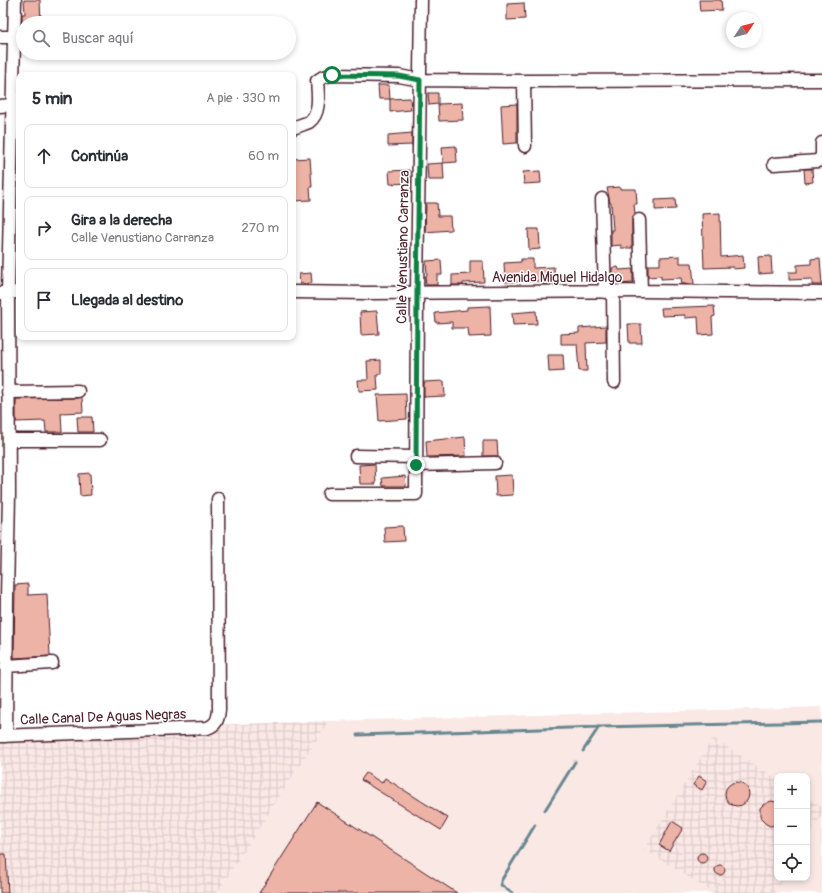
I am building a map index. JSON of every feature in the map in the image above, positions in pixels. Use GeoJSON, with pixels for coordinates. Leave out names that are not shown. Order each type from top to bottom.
{"type":"FeatureCollection","features":[{"type":"Feature","properties":{"kind":"street"},"geometry":{"type":"LineString","coordinates":[[3,736],[6,666],[9,292],[15,0]]}},
{"type":"Feature","properties":{"kind":"street","name":"Calle Venustiano Carranza"},"geometry":{"type":"LineString","coordinates":[[329,494],[416,494],[421,0]]}},
{"type":"Feature","properties":{"kind":"street"},"geometry":{"type":"LineString","coordinates":[[0,37],[14,37]]}},
{"type":"Feature","properties":{"kind":"street"},"geometry":{"type":"LineString","coordinates":[[296,127],[309,122],[316,112],[318,106],[317,82],[323,77],[332,75],[399,76],[420,80],[822,80]]}},
{"type":"Feature","properties":{"kind":"street"},"geometry":{"type":"LineString","coordinates":[[524,81],[525,146]]}},
{"type":"Feature","properties":{"kind":"street"},"geometry":{"type":"LineString","coordinates":[[0,106],[13,105]]}},
{"type":"Feature","properties":{"kind":"street"},"geometry":{"type":"LineString","coordinates":[[774,164],[818,161],[822,156],[822,143]]}},
{"type":"Feature","properties":{"kind":"street"},"geometry":{"type":"LineString","coordinates":[[602,199],[614,382]]}},
{"type":"Feature","properties":{"kind":"street"},"geometry":{"type":"LineString","coordinates":[[639,220],[641,291]]}},
{"type":"Feature","properties":{"kind":"street","name":"Avenida Miguel Hidalgo"},"geometry":{"type":"LineString","coordinates":[[296,292],[641,291],[822,293]]}},
{"type":"Feature","properties":{"kind":"street"},"geometry":{"type":"LineString","coordinates":[[8,392],[78,391]]}},
{"type":"Feature","properties":{"kind":"street"},"geometry":{"type":"LineString","coordinates":[[9,440],[100,440]]}},
{"type":"Feature","properties":{"kind":"street"},"geometry":{"type":"LineString","coordinates":[[356,456],[416,461],[495,463]]}},
{"type":"Feature","properties":{"kind":"street","name":"Calle Canal De Aguas Negras"},"geometry":{"type":"LineString","coordinates":[[3,736],[207,728],[212,726],[218,718],[218,499]]}},
{"type":"Feature","properties":{"kind":"street"},"geometry":{"type":"LineString","coordinates":[[6,666],[52,663]]}},
{"type":"Feature","properties":{"kind":"shaded area"},"geometry":{"type":"Polygon","coordinates":[[[822,707],[822,893],[217,893],[329,721],[822,707]]]}},
{"type":"Feature","properties":{"kind":"shaded area"},"geometry":{"type":"Polygon","coordinates":[[[329,721],[217,893],[0,893],[0,732],[329,721]]]}},
{"type":"Feature","properties":{"kind":"shaded area"},"geometry":{"type":"Polygon","coordinates":[[[713,738],[774,777],[774,881],[781,881],[774,893],[714,893],[644,849],[713,738]]]}},
{"type":"Feature","properties":{"kind":"shaded area"},"geometry":{"type":"Polygon","coordinates":[[[810,799],[822,807],[822,815],[810,834],[810,799]]]}},
{"type":"Feature","properties":{"kind":"building"},"geometry":{"type":"Polygon","coordinates":[[[24,0],[40,0],[41,16],[22,16],[22,14],[25,14],[24,0]]]}},
{"type":"Feature","properties":{"kind":"building"},"geometry":{"type":"Polygon","coordinates":[[[699,0],[721,0],[722,10],[700,11],[699,0]]]}},
{"type":"Feature","properties":{"kind":"building"},"geometry":{"type":"Polygon","coordinates":[[[524,3],[525,19],[507,20],[507,4],[524,3]]]}},
{"type":"Feature","properties":{"kind":"building"},"geometry":{"type":"Polygon","coordinates":[[[378,85],[389,85],[390,99],[379,99],[378,85]]]}},
{"type":"Feature","properties":{"kind":"building"},"geometry":{"type":"Polygon","coordinates":[[[428,93],[438,93],[438,104],[429,105],[428,93]]]}},
{"type":"Feature","properties":{"kind":"building"},"geometry":{"type":"Polygon","coordinates":[[[410,98],[411,110],[390,112],[390,99],[410,98]]]}},
{"type":"Feature","properties":{"kind":"building"},"geometry":{"type":"Polygon","coordinates":[[[462,103],[463,120],[439,121],[438,104],[462,103]]]}},
{"type":"Feature","properties":{"kind":"building"},"geometry":{"type":"Polygon","coordinates":[[[517,104],[517,143],[503,144],[501,105],[517,104]]]}},
{"type":"Feature","properties":{"kind":"building"},"geometry":{"type":"Polygon","coordinates":[[[412,133],[412,145],[388,146],[388,135],[412,133]]]}},
{"type":"Feature","properties":{"kind":"building"},"geometry":{"type":"Polygon","coordinates":[[[456,146],[457,162],[443,163],[442,147],[456,146]]]}},
{"type":"Feature","properties":{"kind":"building"},"geometry":{"type":"Polygon","coordinates":[[[310,158],[312,187],[310,187],[311,200],[296,201],[296,159],[310,158]]]}},
{"type":"Feature","properties":{"kind":"building"},"geometry":{"type":"Polygon","coordinates":[[[443,163],[444,180],[428,180],[427,164],[443,163]]]}},
{"type":"Feature","properties":{"kind":"building"},"geometry":{"type":"Polygon","coordinates":[[[804,169],[812,169],[813,182],[805,183],[804,169]]]}},
{"type":"Feature","properties":{"kind":"building"},"geometry":{"type":"Polygon","coordinates":[[[409,170],[410,183],[390,184],[389,171],[409,170]]]}},
{"type":"Feature","properties":{"kind":"building"},"geometry":{"type":"Polygon","coordinates":[[[540,171],[541,183],[524,184],[523,172],[540,171]]]}},
{"type":"Feature","properties":{"kind":"building"},"geometry":{"type":"Polygon","coordinates":[[[620,187],[620,189],[636,189],[637,204],[634,204],[635,214],[632,220],[632,248],[621,248],[621,245],[611,246],[611,230],[613,230],[611,203],[607,188],[620,187]]]}},
{"type":"Feature","properties":{"kind":"building"},"geometry":{"type":"Polygon","coordinates":[[[675,199],[676,209],[655,210],[655,200],[675,199]]]}},
{"type":"Feature","properties":{"kind":"building"},"geometry":{"type":"Polygon","coordinates":[[[426,203],[437,203],[438,216],[450,216],[451,230],[425,232],[426,203]]]}},
{"type":"Feature","properties":{"kind":"building"},"geometry":{"type":"Polygon","coordinates":[[[720,213],[721,257],[743,255],[744,268],[704,268],[702,214],[720,213]]]}},
{"type":"Feature","properties":{"kind":"building"},"geometry":{"type":"Polygon","coordinates":[[[528,229],[539,229],[540,249],[529,250],[528,229]]]}},
{"type":"Feature","properties":{"kind":"building"},"geometry":{"type":"Polygon","coordinates":[[[680,256],[680,263],[692,263],[694,284],[682,284],[681,278],[661,279],[661,276],[648,277],[648,265],[660,265],[660,257],[680,256]]]}},
{"type":"Feature","properties":{"kind":"building"},"geometry":{"type":"Polygon","coordinates":[[[771,256],[772,273],[759,274],[758,257],[771,256]]]}},
{"type":"Feature","properties":{"kind":"building"},"geometry":{"type":"Polygon","coordinates":[[[820,258],[822,285],[812,285],[812,279],[789,280],[789,272],[797,272],[797,265],[811,264],[811,259],[820,258]]]}},
{"type":"Feature","properties":{"kind":"building"},"geometry":{"type":"Polygon","coordinates":[[[521,259],[533,259],[533,268],[554,267],[555,284],[543,284],[543,281],[505,282],[504,263],[521,262],[521,259]]]}},
{"type":"Feature","properties":{"kind":"building"},"geometry":{"type":"Polygon","coordinates":[[[441,260],[442,275],[437,275],[437,285],[426,285],[426,261],[441,260]]]}},
{"type":"Feature","properties":{"kind":"building"},"geometry":{"type":"Polygon","coordinates":[[[470,261],[483,261],[484,282],[452,285],[452,275],[470,274],[470,261]]]}},
{"type":"Feature","properties":{"kind":"building"},"geometry":{"type":"Polygon","coordinates":[[[618,267],[619,270],[633,269],[633,283],[619,284],[619,278],[612,278],[612,268],[618,267]]]}},
{"type":"Feature","properties":{"kind":"building"},"geometry":{"type":"Polygon","coordinates":[[[311,273],[312,283],[300,284],[299,274],[311,273]]]}},
{"type":"Feature","properties":{"kind":"building"},"geometry":{"type":"Polygon","coordinates":[[[490,306],[491,336],[469,337],[468,328],[452,328],[452,322],[436,323],[435,313],[467,310],[467,307],[490,306]]]}},
{"type":"Feature","properties":{"kind":"building"},"geometry":{"type":"Polygon","coordinates":[[[714,306],[715,316],[712,317],[713,334],[699,335],[698,317],[685,318],[685,315],[662,316],[661,308],[714,306]]]}},
{"type":"Feature","properties":{"kind":"building"},"geometry":{"type":"Polygon","coordinates":[[[377,311],[379,334],[361,335],[360,312],[377,311]]]}},
{"type":"Feature","properties":{"kind":"building"},"geometry":{"type":"Polygon","coordinates":[[[536,311],[537,324],[513,325],[512,313],[536,311]]]}},
{"type":"Feature","properties":{"kind":"building"},"geometry":{"type":"Polygon","coordinates":[[[628,324],[641,324],[642,343],[629,343],[628,324]]]}},
{"type":"Feature","properties":{"kind":"building"},"geometry":{"type":"Polygon","coordinates":[[[606,326],[606,342],[586,343],[587,371],[579,371],[577,344],[561,344],[561,334],[579,333],[579,328],[606,326]]]}},
{"type":"Feature","properties":{"kind":"building"},"geometry":{"type":"Polygon","coordinates":[[[548,355],[563,355],[564,371],[549,372],[548,355]]]}},
{"type":"Feature","properties":{"kind":"building"},"geometry":{"type":"Polygon","coordinates":[[[381,360],[381,374],[377,375],[378,390],[359,391],[358,380],[368,380],[367,361],[381,360]]]}},
{"type":"Feature","properties":{"kind":"building"},"geometry":{"type":"Polygon","coordinates":[[[444,381],[445,396],[424,397],[424,382],[444,381]]]}},
{"type":"Feature","properties":{"kind":"building"},"geometry":{"type":"Polygon","coordinates":[[[406,394],[407,419],[379,421],[377,395],[406,394]]]}},
{"type":"Feature","properties":{"kind":"building"},"geometry":{"type":"Polygon","coordinates":[[[82,397],[83,412],[61,413],[62,432],[46,432],[45,421],[16,422],[16,399],[82,397]]]}},
{"type":"Feature","properties":{"kind":"building"},"geometry":{"type":"Polygon","coordinates":[[[77,417],[92,417],[93,432],[78,432],[77,417]]]}},
{"type":"Feature","properties":{"kind":"building"},"geometry":{"type":"Polygon","coordinates":[[[465,437],[466,456],[427,457],[426,441],[465,437]]]}},
{"type":"Feature","properties":{"kind":"building"},"geometry":{"type":"Polygon","coordinates":[[[483,441],[497,441],[498,456],[483,456],[483,441]]]}},
{"type":"Feature","properties":{"kind":"building"},"geometry":{"type":"Polygon","coordinates":[[[375,464],[376,484],[360,484],[359,465],[375,464]]]}},
{"type":"Feature","properties":{"kind":"building"},"geometry":{"type":"Polygon","coordinates":[[[90,473],[91,495],[80,496],[79,474],[90,473]]]}},
{"type":"Feature","properties":{"kind":"building"},"geometry":{"type":"Polygon","coordinates":[[[512,475],[513,495],[496,496],[495,476],[512,475]]]}},
{"type":"Feature","properties":{"kind":"building"},"geometry":{"type":"Polygon","coordinates":[[[405,476],[406,486],[383,486],[382,478],[405,476]]]}},
{"type":"Feature","properties":{"kind":"building"},"geometry":{"type":"Polygon","coordinates":[[[403,526],[404,541],[385,542],[384,527],[403,526]]]}},
{"type":"Feature","properties":{"kind":"building"},"geometry":{"type":"Polygon","coordinates":[[[28,584],[28,595],[47,594],[50,656],[14,658],[15,585],[28,584]]]}},
{"type":"Feature","properties":{"kind":"building"},"geometry":{"type":"Polygon","coordinates":[[[366,773],[382,783],[385,778],[448,818],[441,830],[361,780],[366,773]]]}},
{"type":"Feature","properties":{"kind":"building"},"geometry":{"type":"Polygon","coordinates":[[[699,776],[707,781],[702,790],[693,785],[699,776]]]}},
{"type":"Feature","properties":{"kind":"building"},"geometry":{"type":"Polygon","coordinates":[[[737,782],[746,785],[749,794],[746,803],[737,806],[728,803],[725,794],[728,785],[737,782]]]}},
{"type":"Feature","properties":{"kind":"building"},"geometry":{"type":"Polygon","coordinates":[[[771,801],[774,802],[774,825],[770,826],[761,819],[760,808],[771,801]]]}},
{"type":"Feature","properties":{"kind":"building"},"geometry":{"type":"Polygon","coordinates":[[[317,802],[457,893],[259,893],[317,802]]]}},
{"type":"Feature","properties":{"kind":"building"},"geometry":{"type":"Polygon","coordinates":[[[672,821],[683,828],[669,851],[659,845],[672,821]]]}},
{"type":"Feature","properties":{"kind":"building"},"geometry":{"type":"Polygon","coordinates":[[[700,853],[704,853],[706,854],[706,862],[700,863],[697,860],[697,856],[700,853]]]}},
{"type":"Feature","properties":{"kind":"building"},"geometry":{"type":"Polygon","coordinates":[[[0,854],[6,854],[8,893],[0,893],[0,854]]]}},
{"type":"Feature","properties":{"kind":"building"},"geometry":{"type":"Polygon","coordinates":[[[718,865],[722,865],[724,866],[724,874],[718,875],[715,872],[715,868],[718,865]]]}},
{"type":"Feature","properties":{"kind":"waterway"},"geometry":{"type":"LineString","coordinates":[[357,735],[599,727],[822,722]]}},
{"type":"Feature","properties":{"kind":"waterway"},"geometry":{"type":"LineString","coordinates":[[583,751],[599,727]]}},
{"type":"Feature","properties":{"kind":"waterway"},"geometry":{"type":"LineString","coordinates":[[545,810],[575,762]]}},
{"type":"Feature","properties":{"kind":"waterway"},"geometry":{"type":"LineString","coordinates":[[512,893],[501,885],[501,881],[535,825]]}},
{"type":"Feature","properties":{"kind":"route"},"geometry":{"type":"LineString","coordinates":[[332,75],[399,76],[420,80],[416,465]]}}]}
